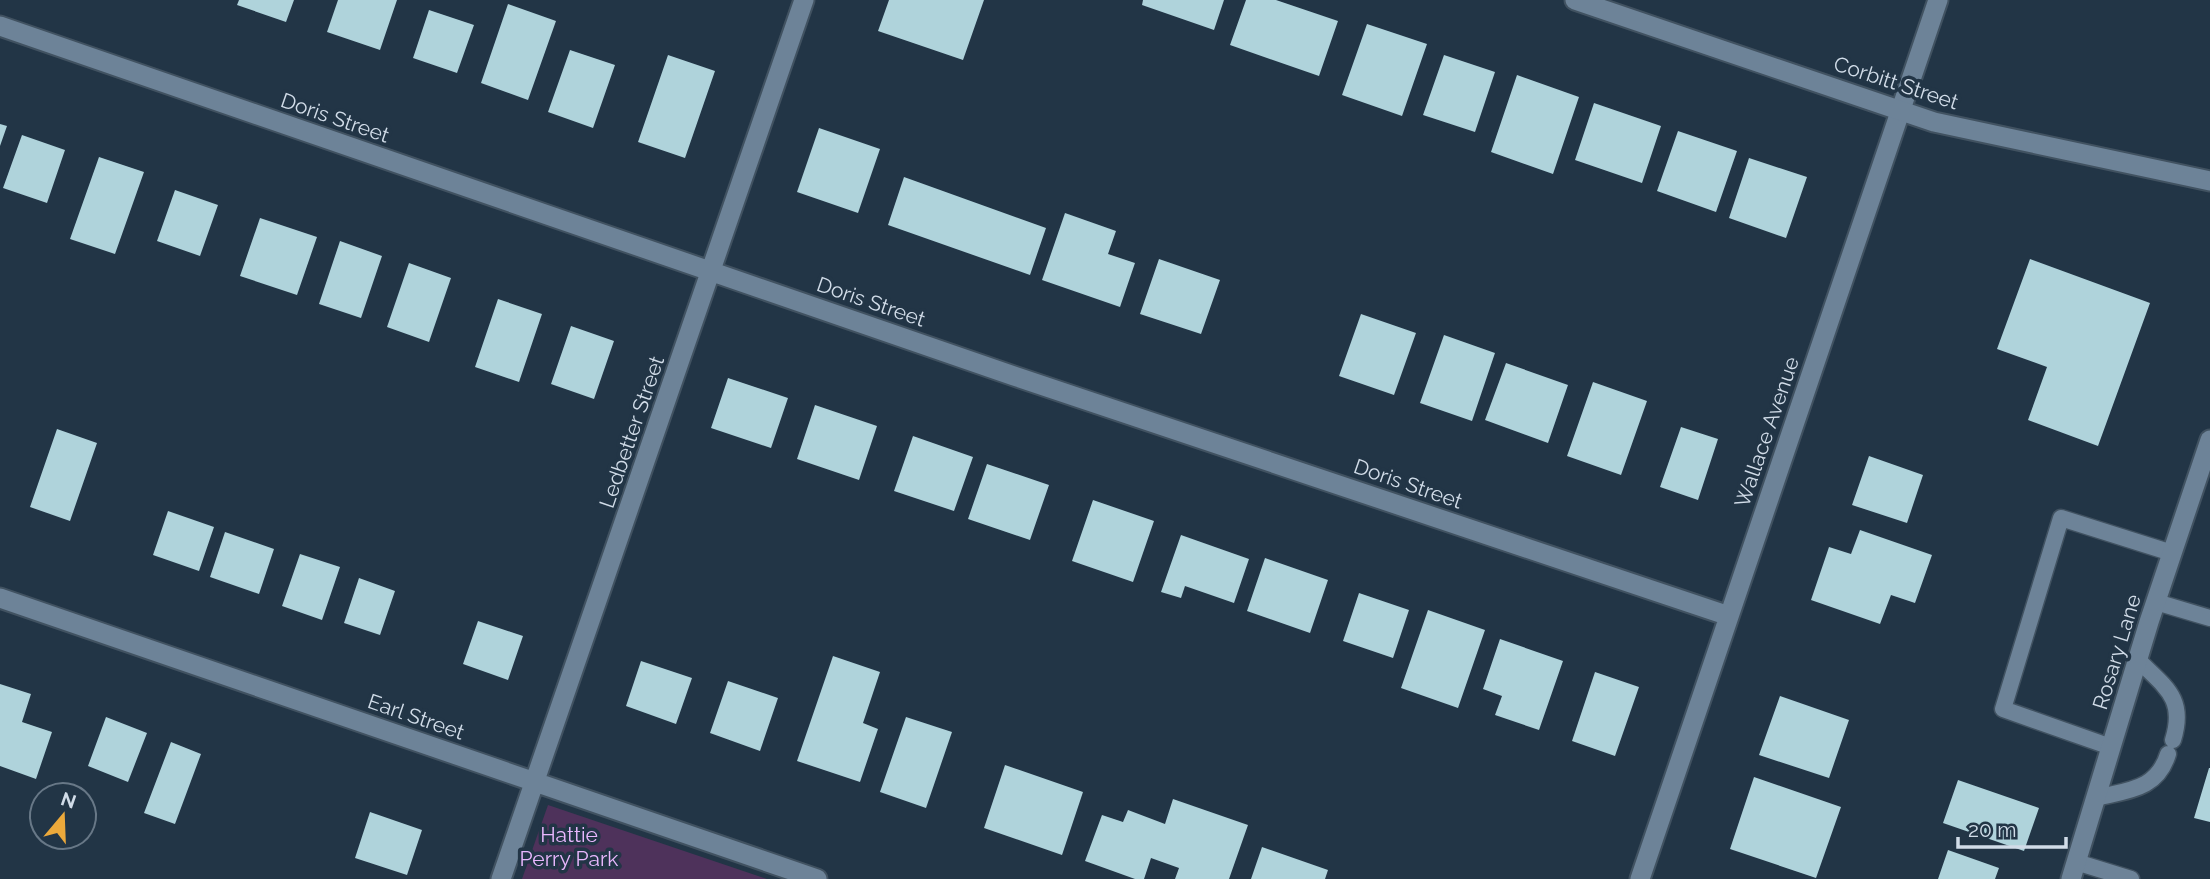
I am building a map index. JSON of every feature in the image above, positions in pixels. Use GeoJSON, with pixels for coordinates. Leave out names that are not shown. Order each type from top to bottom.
{"type":"FeatureCollection","features":[{"type":"Feature","properties":{"kind":"street","name":"Ledbetter Street"},"geometry":{"type":"LineString","coordinates":[[501,879],[804,0]]}},
{"type":"Feature","properties":{"kind":"street","name":"Corbitt Street"},"geometry":{"type":"LineString","coordinates":[[1575,0],[1934,122],[2210,181]]}},
{"type":"Feature","properties":{"kind":"street","name":"Wallace Avenue"},"geometry":{"type":"LineString","coordinates":[[1640,879],[1938,0]]}},
{"type":"Feature","properties":{"kind":"street","name":"Doris Street"},"geometry":{"type":"LineString","coordinates":[[0,26],[1027,381],[1729,616]]}},
{"type":"Feature","properties":{"kind":"street","name":"Rosary Lane"},"geometry":{"type":"LineString","coordinates":[[2073,871],[2156,601],[2210,440]]}},
{"type":"Feature","properties":{"kind":"street","name":"Earl Street"},"geometry":{"type":"LineString","coordinates":[[0,598],[817,879]]}},
{"type":"Feature","properties":{"kind":"lane"},"geometry":{"type":"LineString","coordinates":[[2111,747],[2003,709],[2061,518],[2172,553]]}},
{"type":"Feature","properties":{"kind":"lane"},"geometry":{"type":"LineString","coordinates":[[2156,601],[2210,618]]}},
{"type":"Feature","properties":{"kind":"lane"},"geometry":{"type":"LineString","coordinates":[[2096,798],[2149,784],[2164,769],[2171,747],[2178,709],[2168,690],[2138,660]]}},
{"type":"Feature","properties":{"kind":"lane"},"geometry":{"type":"LineString","coordinates":[[2073,871],[2131,879]]}},
{"type":"Feature","properties":{"kind":"green space","name":"Hattie Perry Park"},"geometry":{"type":"Polygon","coordinates":[[[548,805],[767,879],[522,879],[548,805]]]}},
{"type":"Feature","properties":{"kind":"building"},"geometry":{"type":"Polygon","coordinates":[[[239,0],[294,0],[286,22],[237,5],[239,0]]]}},
{"type":"Feature","properties":{"kind":"building"},"geometry":{"type":"Polygon","coordinates":[[[338,0],[397,0],[380,50],[327,32],[338,0]]]}},
{"type":"Feature","properties":{"kind":"building"},"geometry":{"type":"Polygon","coordinates":[[[889,0],[984,0],[963,60],[878,31],[889,0]]]}},
{"type":"Feature","properties":{"kind":"building"},"geometry":{"type":"Polygon","coordinates":[[[1143,0],[1224,0],[1214,30],[1142,5],[1143,0]]]}},
{"type":"Feature","properties":{"kind":"building"},"geometry":{"type":"Polygon","coordinates":[[[1246,0],[1276,0],[1338,21],[1319,76],[1230,45],[1246,0]]]}},
{"type":"Feature","properties":{"kind":"building"},"geometry":{"type":"Polygon","coordinates":[[[508,4],[556,21],[528,100],[481,83],[508,4]]]}},
{"type":"Feature","properties":{"kind":"building"},"geometry":{"type":"Polygon","coordinates":[[[429,10],[474,25],[457,73],[413,58],[429,10]]]}},
{"type":"Feature","properties":{"kind":"building"},"geometry":{"type":"Polygon","coordinates":[[[1367,24],[1427,44],[1402,116],[1342,95],[1367,24]]]}},
{"type":"Feature","properties":{"kind":"building"},"geometry":{"type":"Polygon","coordinates":[[[570,50],[615,65],[593,128],[548,112],[570,50]]]}},
{"type":"Feature","properties":{"kind":"building"},"geometry":{"type":"Polygon","coordinates":[[[668,55],[715,71],[685,158],[638,142],[668,55]]]}},
{"type":"Feature","properties":{"kind":"building"},"geometry":{"type":"Polygon","coordinates":[[[1444,55],[1495,72],[1475,132],[1423,115],[1444,55]]]}},
{"type":"Feature","properties":{"kind":"building"},"geometry":{"type":"Polygon","coordinates":[[[1517,75],[1579,97],[1553,174],[1491,152],[1517,75]]]}},
{"type":"Feature","properties":{"kind":"building"},"geometry":{"type":"Polygon","coordinates":[[[1594,103],[1661,126],[1642,183],[1575,160],[1594,103]]]}},
{"type":"Feature","properties":{"kind":"building"},"geometry":{"type":"Polygon","coordinates":[[[0,124],[7,126],[0,146],[0,124]]]}},
{"type":"Feature","properties":{"kind":"building"},"geometry":{"type":"Polygon","coordinates":[[[819,128],[880,149],[858,213],[797,192],[819,128]]]}},
{"type":"Feature","properties":{"kind":"building"},"geometry":{"type":"Polygon","coordinates":[[[1678,131],[1737,151],[1716,212],[1657,191],[1678,131]]]}},
{"type":"Feature","properties":{"kind":"building"},"geometry":{"type":"Polygon","coordinates":[[[22,135],[65,150],[47,203],[3,188],[22,135]]]}},
{"type":"Feature","properties":{"kind":"building"},"geometry":{"type":"Polygon","coordinates":[[[99,157],[144,172],[115,254],[70,239],[99,157]]]}},
{"type":"Feature","properties":{"kind":"building"},"geometry":{"type":"Polygon","coordinates":[[[1749,158],[1807,177],[1786,238],[1729,218],[1749,158]]]}},
{"type":"Feature","properties":{"kind":"building"},"geometry":{"type":"Polygon","coordinates":[[[904,177],[1046,228],[1030,275],[888,225],[904,177]]]}},
{"type":"Feature","properties":{"kind":"building"},"geometry":{"type":"Polygon","coordinates":[[[175,190],[218,205],[200,256],[157,241],[175,190]]]}},
{"type":"Feature","properties":{"kind":"building"},"geometry":{"type":"Polygon","coordinates":[[[1065,213],[1116,231],[1108,254],[1135,263],[1120,307],[1042,280],[1065,213]]]}},
{"type":"Feature","properties":{"kind":"building"},"geometry":{"type":"Polygon","coordinates":[[[260,218],[317,237],[297,295],[240,276],[260,218]]]}},
{"type":"Feature","properties":{"kind":"building"},"geometry":{"type":"Polygon","coordinates":[[[340,241],[382,256],[361,318],[319,304],[340,241]]]}},
{"type":"Feature","properties":{"kind":"building"},"geometry":{"type":"Polygon","coordinates":[[[1159,259],[1220,280],[1201,334],[1140,314],[1159,259]]]}},
{"type":"Feature","properties":{"kind":"building"},"geometry":{"type":"Polygon","coordinates":[[[2030,259],[2150,303],[2098,446],[2028,420],[2047,367],[1997,349],[2030,259]]]}},
{"type":"Feature","properties":{"kind":"building"},"geometry":{"type":"Polygon","coordinates":[[[409,263],[451,278],[429,342],[387,327],[409,263]]]}},
{"type":"Feature","properties":{"kind":"building"},"geometry":{"type":"Polygon","coordinates":[[[498,299],[542,314],[519,382],[475,367],[498,299]]]}},
{"type":"Feature","properties":{"kind":"building"},"geometry":{"type":"Polygon","coordinates":[[[1361,314],[1416,333],[1394,395],[1339,376],[1361,314]]]}},
{"type":"Feature","properties":{"kind":"building"},"geometry":{"type":"Polygon","coordinates":[[[571,326],[614,341],[594,399],[551,384],[571,326]]]}},
{"type":"Feature","properties":{"kind":"building"},"geometry":{"type":"Polygon","coordinates":[[[1444,335],[1495,353],[1472,421],[1420,403],[1444,335]]]}},
{"type":"Feature","properties":{"kind":"building"},"geometry":{"type":"Polygon","coordinates":[[[1506,363],[1568,385],[1548,443],[1485,420],[1506,363]]]}},
{"type":"Feature","properties":{"kind":"building"},"geometry":{"type":"Polygon","coordinates":[[[728,378],[788,398],[771,448],[711,428],[728,378]]]}},
{"type":"Feature","properties":{"kind":"building"},"geometry":{"type":"Polygon","coordinates":[[[1593,382],[1647,401],[1621,475],[1567,456],[1593,382]]]}},
{"type":"Feature","properties":{"kind":"building"},"geometry":{"type":"Polygon","coordinates":[[[815,405],[877,426],[859,480],[797,459],[815,405]]]}},
{"type":"Feature","properties":{"kind":"building"},"geometry":{"type":"Polygon","coordinates":[[[1681,427],[1718,439],[1698,500],[1660,487],[1681,427]]]}},
{"type":"Feature","properties":{"kind":"building"},"geometry":{"type":"Polygon","coordinates":[[[57,429],[97,443],[70,521],[30,507],[57,429]]]}},
{"type":"Feature","properties":{"kind":"building"},"geometry":{"type":"Polygon","coordinates":[[[913,436],[973,457],[954,511],[894,491],[913,436]]]}},
{"type":"Feature","properties":{"kind":"building"},"geometry":{"type":"Polygon","coordinates":[[[1869,456],[1923,475],[1907,523],[1852,505],[1869,456]]]}},
{"type":"Feature","properties":{"kind":"building"},"geometry":{"type":"Polygon","coordinates":[[[987,464],[1049,485],[1030,540],[968,519],[987,464]]]}},
{"type":"Feature","properties":{"kind":"building"},"geometry":{"type":"Polygon","coordinates":[[[1093,500],[1154,521],[1133,582],[1072,561],[1093,500]]]}},
{"type":"Feature","properties":{"kind":"building"},"geometry":{"type":"Polygon","coordinates":[[[168,511],[214,527],[199,571],[153,555],[168,511]]]}},
{"type":"Feature","properties":{"kind":"building"},"geometry":{"type":"Polygon","coordinates":[[[1860,530],[1932,555],[1915,603],[1891,595],[1880,624],[1811,600],[1829,547],[1851,554],[1860,530]]]}},
{"type":"Feature","properties":{"kind":"building"},"geometry":{"type":"Polygon","coordinates":[[[225,532],[274,549],[259,594],[210,577],[225,532]]]}},
{"type":"Feature","properties":{"kind":"building"},"geometry":{"type":"Polygon","coordinates":[[[1181,535],[1249,559],[1234,603],[1185,586],[1181,598],[1161,592],[1181,535]]]}},
{"type":"Feature","properties":{"kind":"building"},"geometry":{"type":"Polygon","coordinates":[[[300,554],[340,567],[322,620],[282,606],[300,554]]]}},
{"type":"Feature","properties":{"kind":"building"},"geometry":{"type":"Polygon","coordinates":[[[1265,558],[1328,580],[1310,633],[1247,611],[1265,558]]]}},
{"type":"Feature","properties":{"kind":"building"},"geometry":{"type":"Polygon","coordinates":[[[359,578],[395,591],[380,635],[344,623],[359,578]]]}},
{"type":"Feature","properties":{"kind":"building"},"geometry":{"type":"Polygon","coordinates":[[[1359,593],[1409,610],[1393,658],[1343,641],[1359,593]]]}},
{"type":"Feature","properties":{"kind":"building"},"geometry":{"type":"Polygon","coordinates":[[[1428,610],[1485,630],[1458,708],[1401,688],[1428,610]]]}},
{"type":"Feature","properties":{"kind":"building"},"geometry":{"type":"Polygon","coordinates":[[[478,621],[523,636],[508,680],[463,664],[478,621]]]}},
{"type":"Feature","properties":{"kind":"building"},"geometry":{"type":"Polygon","coordinates":[[[1500,639],[1563,661],[1539,730],[1495,715],[1502,696],[1483,689],[1500,639]]]}},
{"type":"Feature","properties":{"kind":"building"},"geometry":{"type":"Polygon","coordinates":[[[833,656],[880,672],[863,723],[878,729],[860,782],[797,761],[833,656]]]}},
{"type":"Feature","properties":{"kind":"building"},"geometry":{"type":"Polygon","coordinates":[[[641,661],[692,678],[676,724],[626,706],[641,661]]]}},
{"type":"Feature","properties":{"kind":"building"},"geometry":{"type":"Polygon","coordinates":[[[1595,672],[1639,687],[1615,756],[1572,741],[1595,672]]]}},
{"type":"Feature","properties":{"kind":"building"},"geometry":{"type":"Polygon","coordinates":[[[728,681],[778,698],[760,751],[710,733],[728,681]]]}},
{"type":"Feature","properties":{"kind":"building"},"geometry":{"type":"Polygon","coordinates":[[[0,684],[31,694],[22,722],[52,732],[36,779],[0,766],[0,684]]]}},
{"type":"Feature","properties":{"kind":"building"},"geometry":{"type":"Polygon","coordinates":[[[1780,696],[1849,720],[1829,778],[1759,755],[1780,696]]]}},
{"type":"Feature","properties":{"kind":"building"},"geometry":{"type":"Polygon","coordinates":[[[106,717],[147,733],[128,782],[88,766],[106,717]]]}},
{"type":"Feature","properties":{"kind":"building"},"geometry":{"type":"Polygon","coordinates":[[[906,717],[952,732],[926,808],[880,792],[906,717]]]}},
{"type":"Feature","properties":{"kind":"building"},"geometry":{"type":"Polygon","coordinates":[[[171,742],[201,754],[175,824],[144,813],[171,742]]]}},
{"type":"Feature","properties":{"kind":"building"},"geometry":{"type":"Polygon","coordinates":[[[1005,765],[1083,792],[1062,855],[984,828],[1005,765]]]}},
{"type":"Feature","properties":{"kind":"building"},"geometry":{"type":"Polygon","coordinates":[[[2210,768],[2210,822],[2194,818],[2210,768]]]}},
{"type":"Feature","properties":{"kind":"building"},"geometry":{"type":"Polygon","coordinates":[[[1754,777],[1841,807],[1816,878],[1730,849],[1754,777]]]}},
{"type":"Feature","properties":{"kind":"building"},"geometry":{"type":"Polygon","coordinates":[[[1958,780],[2039,808],[2024,851],[1943,823],[1958,780]]]}},
{"type":"Feature","properties":{"kind":"building"},"geometry":{"type":"Polygon","coordinates":[[[1173,799],[1248,825],[1229,879],[1175,879],[1179,868],[1151,858],[1144,879],[1135,879],[1085,861],[1102,815],[1123,822],[1128,810],[1165,824],[1173,799]]]}},
{"type":"Feature","properties":{"kind":"building"},"geometry":{"type":"Polygon","coordinates":[[[370,812],[422,830],[407,875],[355,858],[370,812]]]}},
{"type":"Feature","properties":{"kind":"building"},"geometry":{"type":"Polygon","coordinates":[[[1262,847],[1328,870],[1325,879],[1251,879],[1262,847]]]}},
{"type":"Feature","properties":{"kind":"building"},"geometry":{"type":"Polygon","coordinates":[[[1948,850],[1999,868],[1995,879],[1938,879],[1948,850]]]}}]}
